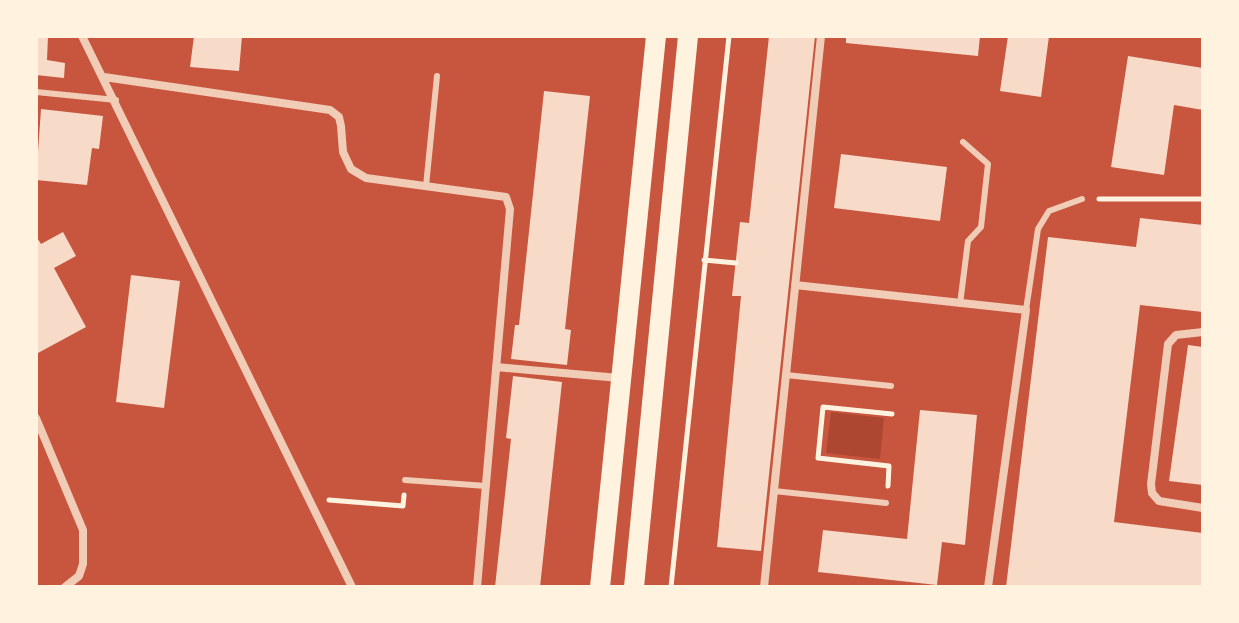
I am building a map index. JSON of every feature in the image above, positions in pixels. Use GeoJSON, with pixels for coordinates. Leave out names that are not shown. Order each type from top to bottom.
{"type":"FeatureCollection","features":[{"type":"Feature","properties":{"kind":"main road"},"geometry":{"type":"LineString","coordinates":[[600,587],[656,36]]}},
{"type":"Feature","properties":{"kind":"main road"},"geometry":{"type":"LineString","coordinates":[[634,587],[688,36]]}},
{"type":"Feature","properties":{"kind":"street"},"geometry":{"type":"LineString","coordinates":[[82,36],[117,100],[352,587]]}},
{"type":"Feature","properties":{"kind":"street"},"geometry":{"type":"LineString","coordinates":[[764,587],[821,36]]}},
{"type":"Feature","properties":{"kind":"street"},"geometry":{"type":"LineString","coordinates":[[104,77],[330,110],[339,117],[343,152],[351,169],[366,178],[506,197],[510,209],[477,587]]}},
{"type":"Feature","properties":{"kind":"street"},"geometry":{"type":"LineString","coordinates":[[795,285],[1026,310],[988,587]]}},
{"type":"Feature","properties":{"kind":"street"},"geometry":{"type":"LineString","coordinates":[[1203,332],[1176,335],[1168,344],[1151,484],[1152,493],[1159,501],[1203,508]]}},
{"type":"Feature","properties":{"kind":"street"},"geometry":{"type":"LineString","coordinates":[[496,367],[622,379]]}},
{"type":"Feature","properties":{"kind":"street"},"geometry":{"type":"LineString","coordinates":[[36,418],[83,530],[83,564],[79,576],[65,587]]}},
{"type":"Feature","properties":{"kind":"lane"},"geometry":{"type":"LineString","coordinates":[[426,186],[437,76]]}},
{"type":"Feature","properties":{"kind":"lane"},"geometry":{"type":"LineString","coordinates":[[36,92],[117,100]]}},
{"type":"Feature","properties":{"kind":"lane"},"geometry":{"type":"LineString","coordinates":[[960,304],[968,241],[981,227],[988,164],[963,142]]}},
{"type":"Feature","properties":{"kind":"lane"},"geometry":{"type":"LineString","coordinates":[[1026,310],[1038,229],[1049,211],[1082,199]]}},
{"type":"Feature","properties":{"kind":"lane"},"geometry":{"type":"LineString","coordinates":[[786,375],[891,386]]}},
{"type":"Feature","properties":{"kind":"lane"},"geometry":{"type":"LineString","coordinates":[[405,480],[486,486]]}},
{"type":"Feature","properties":{"kind":"lane"},"geometry":{"type":"LineString","coordinates":[[774,491],[886,503]]}},
{"type":"Feature","properties":{"kind":"path"},"geometry":{"type":"LineString","coordinates":[[671,587],[729,36]]}},
{"type":"Feature","properties":{"kind":"path"},"geometry":{"type":"LineString","coordinates":[[1082,199],[1203,199]]}},
{"type":"Feature","properties":{"kind":"path"},"geometry":{"type":"LineString","coordinates":[[704,260],[736,263]]}},
{"type":"Feature","properties":{"kind":"path"},"geometry":{"type":"LineString","coordinates":[[888,482],[889,466],[818,458],[823,407],[892,414]]}},
{"type":"Feature","properties":{"kind":"path"},"geometry":{"type":"LineString","coordinates":[[308,498],[403,506],[405,480]]}},
{"type":"Feature","properties":{"kind":"shaded area"},"geometry":{"type":"Polygon","coordinates":[[[831,412],[884,418],[880,459],[826,453],[831,412]]]}},
{"type":"Feature","properties":{"kind":"building"},"geometry":{"type":"Polygon","coordinates":[[[36,36],[48,36],[47,60],[65,63],[64,78],[36,75],[36,36]]]}},
{"type":"Feature","properties":{"kind":"building"},"geometry":{"type":"Polygon","coordinates":[[[194,36],[242,36],[239,71],[190,67],[194,36]]]}},
{"type":"Feature","properties":{"kind":"building"},"geometry":{"type":"Polygon","coordinates":[[[769,36],[815,36],[761,551],[717,547],[741,296],[732,296],[740,222],[749,223],[769,36]]]}},
{"type":"Feature","properties":{"kind":"building"},"geometry":{"type":"Polygon","coordinates":[[[846,36],[980,36],[978,56],[846,43],[846,36]]]}},
{"type":"Feature","properties":{"kind":"building"},"geometry":{"type":"Polygon","coordinates":[[[1008,36],[1049,36],[1041,97],[1000,91],[1008,36]]]}},
{"type":"Feature","properties":{"kind":"building"},"geometry":{"type":"Polygon","coordinates":[[[1128,56],[1203,68],[1203,110],[1174,105],[1164,175],[1111,167],[1128,56]]]}},
{"type":"Feature","properties":{"kind":"building"},"geometry":{"type":"Polygon","coordinates":[[[544,91],[590,96],[565,329],[571,330],[567,365],[511,359],[515,325],[519,325],[544,91]]]}},
{"type":"Feature","properties":{"kind":"building"},"geometry":{"type":"Polygon","coordinates":[[[41,109],[103,116],[99,149],[92,148],[87,185],[36,180],[41,109]]]}},
{"type":"Feature","properties":{"kind":"building"},"geometry":{"type":"Polygon","coordinates":[[[841,154],[947,167],[940,221],[834,208],[841,154]]]}},
{"type":"Feature","properties":{"kind":"building"},"geometry":{"type":"Polygon","coordinates":[[[1140,218],[1203,225],[1203,312],[1140,305],[1114,522],[1203,533],[1203,587],[1006,587],[1048,237],[1136,247],[1140,218]]]}},
{"type":"Feature","properties":{"kind":"building"},"geometry":{"type":"Polygon","coordinates":[[[63,232],[76,256],[54,268],[86,327],[38,353],[36,236],[41,244],[63,232]]]}},
{"type":"Feature","properties":{"kind":"building"},"geometry":{"type":"Polygon","coordinates":[[[131,275],[180,281],[164,408],[116,402],[131,275]]]}},
{"type":"Feature","properties":{"kind":"building"},"geometry":{"type":"Polygon","coordinates":[[[1188,345],[1203,347],[1203,485],[1169,481],[1188,345]]]}},
{"type":"Feature","properties":{"kind":"building"},"geometry":{"type":"Polygon","coordinates":[[[513,376],[562,382],[540,587],[495,587],[511,439],[506,438],[513,376]]]}},
{"type":"Feature","properties":{"kind":"building"},"geometry":{"type":"Polygon","coordinates":[[[920,410],[977,415],[965,545],[942,542],[937,585],[818,572],[823,530],[907,539],[920,410]]]}}]}
